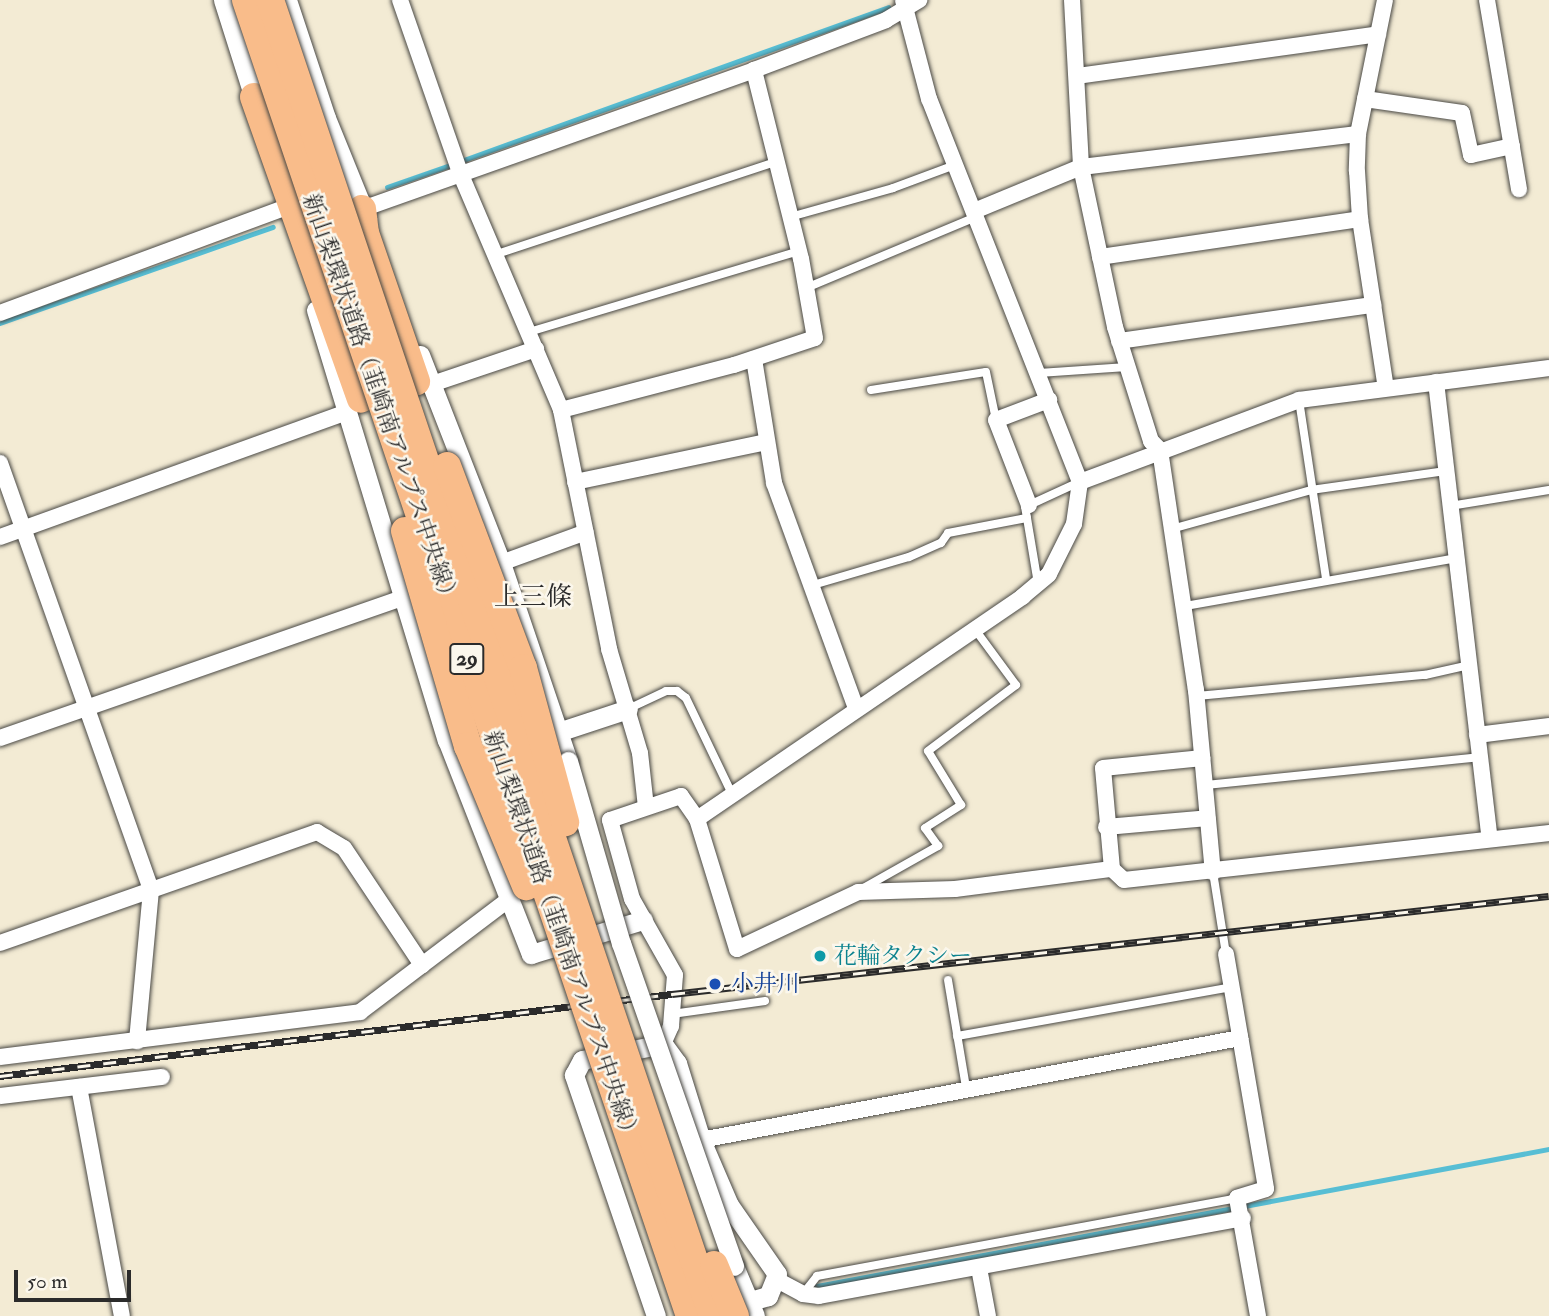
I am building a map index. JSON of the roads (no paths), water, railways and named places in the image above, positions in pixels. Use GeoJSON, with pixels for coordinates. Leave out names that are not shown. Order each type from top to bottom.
{"type":"FeatureCollection","features":[{"type":"Feature","properties":{"kind":"highway","name":"新山梨環状道路（韮崎南アルプス中央線）"},"geometry":{"type":"LineString","coordinates":[[246,0],[629,1099],[667,1180],[713,1316]]}},
{"type":"Feature","properties":{"kind":"highway","name":"新山梨環状道路（韮崎南アルプス中央線）"},"geometry":{"type":"LineString","coordinates":[[270,0],[629,1099],[658,1220],[692,1316]]}},
{"type":"Feature","properties":{"kind":"highway"},"geometry":{"type":"LineString","coordinates":[[254,97],[468,746],[629,1099]]}},
{"type":"Feature","properties":{"kind":"highway"},"geometry":{"type":"LineString","coordinates":[[362,209],[365,233],[424,382],[523,668],[629,1099]]}},
{"type":"Feature","properties":{"kind":"highway"},"geometry":{"type":"LineString","coordinates":[[667,1180],[693,1216],[746,1311]]}},
{"type":"Feature","properties":{"kind":"highway"},"geometry":{"type":"LineString","coordinates":[[658,1220],[675,1316]]}},
{"type":"Feature","properties":{"kind":"street"},"geometry":{"type":"LineString","coordinates":[[223,0],[254,97]]}},
{"type":"Feature","properties":{"kind":"street"},"geometry":{"type":"LineString","coordinates":[[287,0],[362,209],[754,70],[886,20],[909,2],[925,85],[1080,482],[1065,550],[1038,584],[696,819]]}},
{"type":"Feature","properties":{"kind":"street"},"geometry":{"type":"LineString","coordinates":[[400,0],[460,173],[561,410],[609,649],[640,753],[646,807]]}},
{"type":"Feature","properties":{"kind":"street"},"geometry":{"type":"LineString","coordinates":[[1072,0],[1081,167],[1119,341],[1151,441],[1160,450],[1175,528],[1197,696],[1213,872]]}},
{"type":"Feature","properties":{"kind":"street"},"geometry":{"type":"LineString","coordinates":[[1385,0],[1357,135],[1360,219],[1386,388]]}},
{"type":"Feature","properties":{"kind":"street"},"geometry":{"type":"LineString","coordinates":[[1487,0],[1519,189]]}},
{"type":"Feature","properties":{"kind":"street"},"geometry":{"type":"LineString","coordinates":[[1077,76],[1378,34]]}},
{"type":"Feature","properties":{"kind":"street"},"geometry":{"type":"LineString","coordinates":[[561,410],[754,359],[815,338],[799,251],[754,70]]}},
{"type":"Feature","properties":{"kind":"street"},"geometry":{"type":"LineString","coordinates":[[1365,99],[1462,113],[1471,155],[1512,146]]}},
{"type":"Feature","properties":{"kind":"street"},"geometry":{"type":"LineString","coordinates":[[975,214],[1081,167],[1357,135]]}},
{"type":"Feature","properties":{"kind":"street"},"geometry":{"type":"LineString","coordinates":[[0,313],[289,203]]}},
{"type":"Feature","properties":{"kind":"street"},"geometry":{"type":"LineString","coordinates":[[1100,257],[1360,219]]}},
{"type":"Feature","properties":{"kind":"street"},"geometry":{"type":"LineString","coordinates":[[1119,341],[1373,305]]}},
{"type":"Feature","properties":{"kind":"street"},"geometry":{"type":"LineString","coordinates":[[536,349],[424,382],[501,564],[561,731],[625,956],[734,1266],[746,1311]]}},
{"type":"Feature","properties":{"kind":"street"},"geometry":{"type":"LineString","coordinates":[[754,359],[766,442],[778,494],[856,708]]}},
{"type":"Feature","properties":{"kind":"street"},"geometry":{"type":"LineString","coordinates":[[1080,482],[1299,400],[1549,368]]}},
{"type":"Feature","properties":{"kind":"street"},"geometry":{"type":"LineString","coordinates":[[1436,382],[1490,839]]}},
{"type":"Feature","properties":{"kind":"street"},"geometry":{"type":"LineString","coordinates":[[1028,512],[996,420],[1049,400]]}},
{"type":"Feature","properties":{"kind":"street"},"geometry":{"type":"LineString","coordinates":[[0,537],[354,405],[403,598],[456,764],[531,954],[643,920]]}},
{"type":"Feature","properties":{"kind":"street"},"geometry":{"type":"LineString","coordinates":[[576,482],[766,442]]}},
{"type":"Feature","properties":{"kind":"street"},"geometry":{"type":"LineString","coordinates":[[0,463],[89,706],[151,890],[137,1041]]}},
{"type":"Feature","properties":{"kind":"street"},"geometry":{"type":"LineString","coordinates":[[501,564],[586,532]]}},
{"type":"Feature","properties":{"kind":"street"},"geometry":{"type":"LineString","coordinates":[[0,738],[403,598]]}},
{"type":"Feature","properties":{"kind":"street"},"geometry":{"type":"LineString","coordinates":[[456,764],[628,709]]}},
{"type":"Feature","properties":{"kind":"street"},"geometry":{"type":"LineString","coordinates":[[1477,735],[1549,726]]}},
{"type":"Feature","properties":{"kind":"street"},"geometry":{"type":"LineString","coordinates":[[1203,758],[1103,768],[1106,827],[1112,869],[1124,880],[1549,833]]}},
{"type":"Feature","properties":{"kind":"street"},"geometry":{"type":"LineString","coordinates":[[663,1044],[672,1014],[675,975],[632,899],[610,820],[681,796],[696,819],[737,949],[858,892],[955,889],[1112,869]]}},
{"type":"Feature","properties":{"kind":"street"},"geometry":{"type":"LineString","coordinates":[[1106,827],[1208,818]]}},
{"type":"Feature","properties":{"kind":"street"},"geometry":{"type":"LineString","coordinates":[[0,943],[317,832],[328,835],[344,848],[422,965]]}},
{"type":"Feature","properties":{"kind":"street"},"geometry":{"type":"LineString","coordinates":[[0,1056],[360,1013],[508,900]]}},
{"type":"Feature","properties":{"kind":"street"},"geometry":{"type":"LineString","coordinates":[[1226,954],[1266,1189],[1237,1198],[1258,1316]]}},
{"type":"Feature","properties":{"kind":"street"},"geometry":{"type":"LineString","coordinates":[[701,1140],[966,1087],[1240,1038]]}},
{"type":"Feature","properties":{"kind":"street"},"geometry":{"type":"LineString","coordinates":[[663,1044],[677,1063],[701,1140],[729,1205],[776,1268],[777,1280],[768,1296],[746,1311],[692,1316]]}},
{"type":"Feature","properties":{"kind":"street"},"geometry":{"type":"LineString","coordinates":[[656,1316],[574,1075],[582,1060],[663,1044]]}},
{"type":"Feature","properties":{"kind":"street"},"geometry":{"type":"LineString","coordinates":[[0,1096],[162,1077]]}},
{"type":"Feature","properties":{"kind":"street"},"geometry":{"type":"LineString","coordinates":[[79,1087],[122,1316]]}},
{"type":"Feature","properties":{"kind":"street"},"geometry":{"type":"LineString","coordinates":[[777,1280],[803,1294],[818,1296],[1242,1218]]}},
{"type":"Feature","properties":{"kind":"street"},"geometry":{"type":"LineString","coordinates":[[979,1268],[988,1316]]}},
{"type":"Feature","properties":{"kind":"lane"},"geometry":{"type":"LineString","coordinates":[[494,255],[776,162]]}},
{"type":"Feature","properties":{"kind":"lane"},"geometry":{"type":"LineString","coordinates":[[790,217],[893,188],[955,165]]}},
{"type":"Feature","properties":{"kind":"lane"},"geometry":{"type":"LineString","coordinates":[[806,288],[975,214]]}},
{"type":"Feature","properties":{"kind":"lane"},"geometry":{"type":"LineString","coordinates":[[529,332],[799,251]]}},
{"type":"Feature","properties":{"kind":"lane"},"geometry":{"type":"LineString","coordinates":[[1038,373],[1127,367]]}},
{"type":"Feature","properties":{"kind":"lane"},"geometry":{"type":"LineString","coordinates":[[871,390],[986,372],[996,420]]}},
{"type":"Feature","properties":{"kind":"lane"},"geometry":{"type":"LineString","coordinates":[[1299,400],[1326,579]]}},
{"type":"Feature","properties":{"kind":"lane"},"geometry":{"type":"LineString","coordinates":[[1175,528],[1311,490],[1446,471]]}},
{"type":"Feature","properties":{"kind":"lane"},"geometry":{"type":"LineString","coordinates":[[813,585],[909,557],[941,543],[948,533],[1028,512],[1080,482]]}},
{"type":"Feature","properties":{"kind":"lane"},"geometry":{"type":"LineString","coordinates":[[1450,506],[1549,490]]}},
{"type":"Feature","properties":{"kind":"lane"},"geometry":{"type":"LineString","coordinates":[[1028,512],[1038,584]]}},
{"type":"Feature","properties":{"kind":"lane"},"geometry":{"type":"LineString","coordinates":[[1185,606],[1456,558]]}},
{"type":"Feature","properties":{"kind":"lane"},"geometry":{"type":"LineString","coordinates":[[858,892],[938,846],[925,828],[961,805],[928,751],[1016,685],[974,628]]}},
{"type":"Feature","properties":{"kind":"lane"},"geometry":{"type":"LineString","coordinates":[[1197,696],[1425,675],[1469,665]]}},
{"type":"Feature","properties":{"kind":"lane"},"geometry":{"type":"LineString","coordinates":[[628,709],[666,691],[677,691],[686,698],[732,794]]}},
{"type":"Feature","properties":{"kind":"lane"},"geometry":{"type":"LineString","coordinates":[[1205,785],[1480,757]]}},
{"type":"Feature","properties":{"kind":"lane"},"geometry":{"type":"LineString","coordinates":[[1213,872],[1226,954]]}},
{"type":"Feature","properties":{"kind":"lane"},"geometry":{"type":"LineString","coordinates":[[947,980],[966,1087]]}},
{"type":"Feature","properties":{"kind":"lane"},"geometry":{"type":"LineString","coordinates":[[957,1036],[1232,987]]}},
{"type":"Feature","properties":{"kind":"lane"},"geometry":{"type":"LineString","coordinates":[[672,1014],[765,1001]]}},
{"type":"Feature","properties":{"kind":"lane"},"geometry":{"type":"LineString","coordinates":[[803,1294],[817,1276],[1237,1198]]}},
{"type":"Feature","properties":{"kind":"waterway"},"geometry":{"type":"LineString","coordinates":[[461,161],[888,7]]}},
{"type":"Feature","properties":{"kind":"waterway"},"geometry":{"type":"LineString","coordinates":[[387,187],[453,164]]}},
{"type":"Feature","properties":{"kind":"waterway"},"geometry":{"type":"LineString","coordinates":[[0,323],[273,227]]}},
{"type":"Feature","properties":{"kind":"waterway"},"geometry":{"type":"LineString","coordinates":[[817,1286],[1549,1149]]}},
{"type":"Feature","properties":{"kind":"railway"},"geometry":{"type":"LineString","coordinates":[[0,1076],[672,994],[1549,896]]}},
{"type":"Feature","properties":{"kind":"place","name":"花輪タクシー"},"geometry":{"type":"Point","coordinates":[820,956]}},
{"type":"Feature","properties":{"kind":"place","name":"小井川"},"geometry":{"type":"Point","coordinates":[715,984]}},
{"type":"Feature","properties":{"kind":"district","name":"上三條"},"geometry":{"type":"Point","coordinates":[533,598]}}]}
